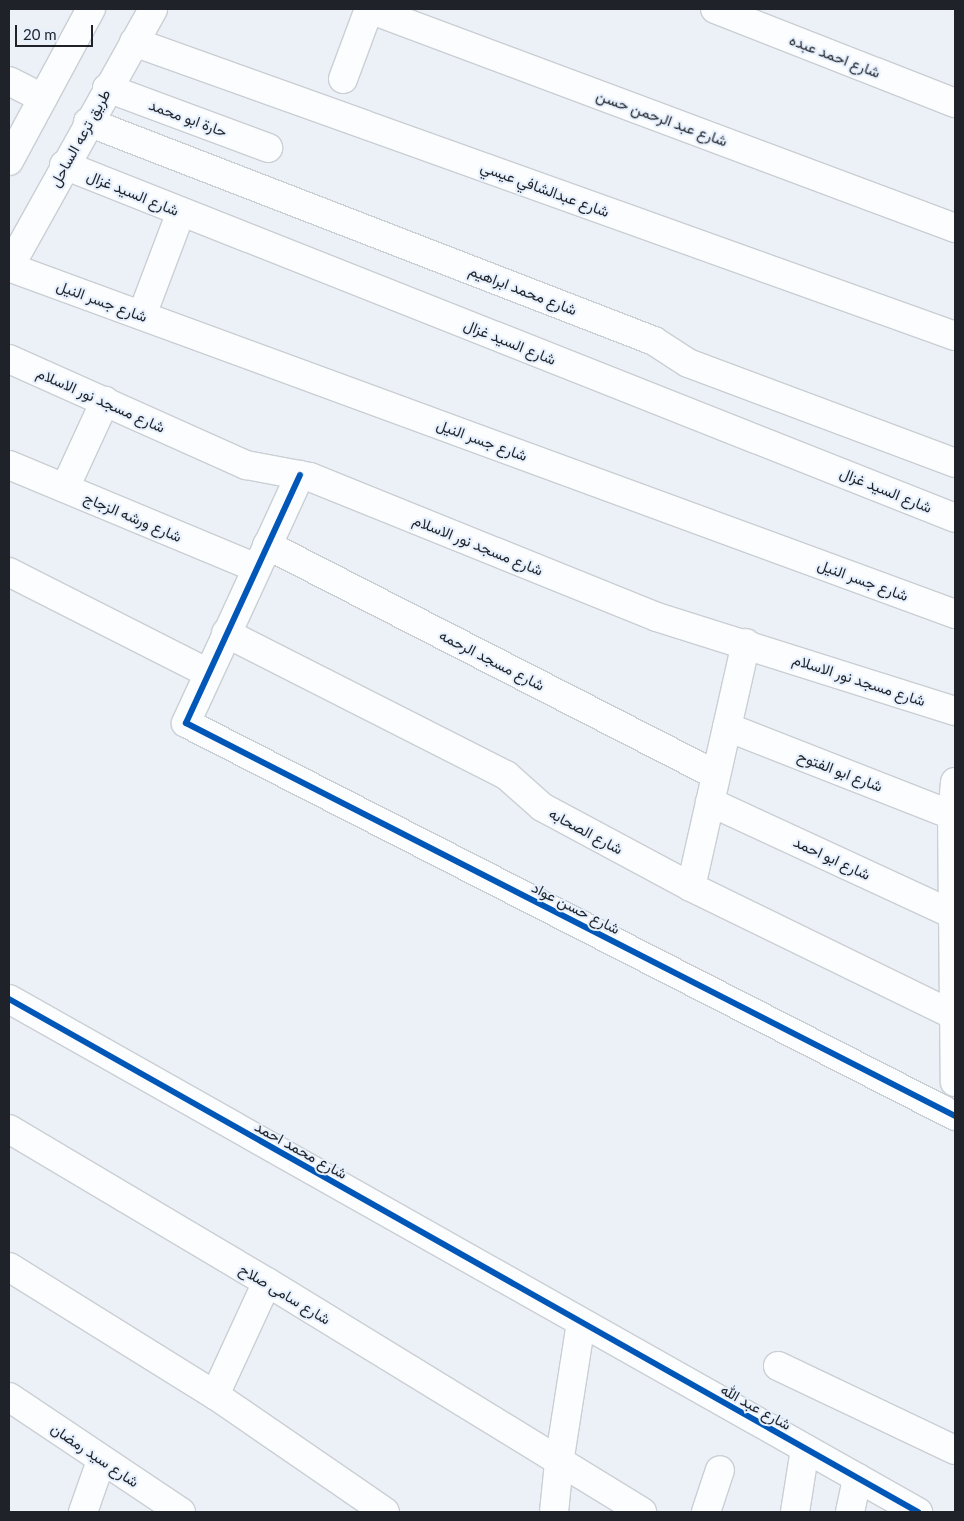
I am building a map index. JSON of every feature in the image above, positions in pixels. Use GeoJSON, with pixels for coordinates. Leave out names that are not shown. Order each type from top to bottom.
{"type":"FeatureCollection","features":[{"type":"Feature","properties":{"kind":"street"},"geometry":{"type":"LineString","coordinates":[[9,161],[91,9]]}},
{"type":"Feature","properties":{"kind":"street","name":"طريق ترعه الساحل"},"geometry":{"type":"LineString","coordinates":[[9,268],[64,165],[153,9]]}},
{"type":"Feature","properties":{"kind":"street"},"geometry":{"type":"LineString","coordinates":[[343,79],[369,9]]}},
{"type":"Feature","properties":{"kind":"street","name":"شارع عبد الرحمن حسن"},"geometry":{"type":"LineString","coordinates":[[369,9],[955,228]]}},
{"type":"Feature","properties":{"kind":"street","name":"شارع احمد عبده"},"geometry":{"type":"LineString","coordinates":[[715,9],[955,102]]}},
{"type":"Feature","properties":{"kind":"street","name":"شارع عبدالشافي عيسي"},"geometry":{"type":"LineString","coordinates":[[134,42],[955,336]]}},
{"type":"Feature","properties":{"kind":"street"},"geometry":{"type":"LineString","coordinates":[[9,81],[42,98]]}},
{"type":"Feature","properties":{"kind":"street","name":"حارة ابو محمد"},"geometry":{"type":"LineString","coordinates":[[108,88],[268,148]]}},
{"type":"Feature","properties":{"kind":"street","name":"شارع محمد ابراهيم"},"geometry":{"type":"LineString","coordinates":[[88,122],[654,340],[688,363],[955,463]]}},
{"type":"Feature","properties":{"kind":"street","name":"شارع السيد غزال"},"geometry":{"type":"LineString","coordinates":[[64,165],[955,518]]}},
{"type":"Feature","properties":{"kind":"street"},"geometry":{"type":"LineString","coordinates":[[142,315],[181,212]]}},
{"type":"Feature","properties":{"kind":"street","name":"شارع جسر النيل"},"geometry":{"type":"LineString","coordinates":[[9,268],[142,315],[955,614]]}},
{"type":"Feature","properties":{"kind":"street","name":"شارع مسجد نور الاسلام"},"geometry":{"type":"LineString","coordinates":[[9,359],[246,465],[300,475],[657,617],[746,643],[955,711]]}},
{"type":"Feature","properties":{"kind":"street"},"geometry":{"type":"LineString","coordinates":[[65,488],[105,401]]}},
{"type":"Feature","properties":{"kind":"street","name":"شارع ورشه الزجاج"},"geometry":{"type":"LineString","coordinates":[[9,465],[65,488],[262,556]]}},
{"type":"Feature","properties":{"kind":"street"},"geometry":{"type":"LineString","coordinates":[[9,572],[208,673],[300,475]]}},
{"type":"Feature","properties":{"kind":"street","name":"شارع مسجد الرحمه"},"geometry":{"type":"LineString","coordinates":[[262,556],[716,775]]}},
{"type":"Feature","properties":{"kind":"street","name":"شارع الصحابه"},"geometry":{"type":"LineString","coordinates":[[226,633],[506,775],[542,808],[691,887],[955,1016]]}},
{"type":"Feature","properties":{"kind":"street"},"geometry":{"type":"LineString","coordinates":[[691,887],[746,643]]}},
{"type":"Feature","properties":{"kind":"street","name":"شارع حسن عواد"},"geometry":{"type":"LineString","coordinates":[[208,673],[186,722],[955,1116]]}},
{"type":"Feature","properties":{"kind":"street","name":"شارع ابو الفتوح"},"geometry":{"type":"LineString","coordinates":[[727,727],[952,815]]}},
{"type":"Feature","properties":{"kind":"street"},"geometry":{"type":"LineString","coordinates":[[955,782],[952,815],[955,1082]]}},
{"type":"Feature","properties":{"kind":"street","name":"شارع ابو احمد"},"geometry":{"type":"LineString","coordinates":[[710,802],[954,914]]}},
{"type":"Feature","properties":{"kind":"street","name":"شارع محمد احمد"},"geometry":{"type":"LineString","coordinates":[[9,999],[581,1323]]}},
{"type":"Feature","properties":{"kind":"street","name":"شارع سامى صلاح"},"geometry":{"type":"LineString","coordinates":[[9,1129],[267,1282],[559,1463],[642,1512]]}},
{"type":"Feature","properties":{"kind":"street"},"geometry":{"type":"LineString","coordinates":[[9,1266],[215,1395],[385,1512]]}},
{"type":"Feature","properties":{"kind":"street"},"geometry":{"type":"LineString","coordinates":[[215,1395],[267,1282]]}},
{"type":"Feature","properties":{"kind":"street"},"geometry":{"type":"LineString","coordinates":[[554,1512],[559,1463],[581,1323]]}},
{"type":"Feature","properties":{"kind":"street","name":"شارع عبد الله"},"geometry":{"type":"LineString","coordinates":[[581,1323],[918,1512]]}},
{"type":"Feature","properties":{"kind":"street"},"geometry":{"type":"LineString","coordinates":[[778,1366],[955,1450]]}},
{"type":"Feature","properties":{"kind":"street","name":"شارع سيد رمضان"},"geometry":{"type":"LineString","coordinates":[[9,1397],[101,1461],[181,1512]]}},
{"type":"Feature","properties":{"kind":"street"},"geometry":{"type":"LineString","coordinates":[[796,1512],[806,1449]]}},
{"type":"Feature","properties":{"kind":"street"},"geometry":{"type":"LineString","coordinates":[[83,1512],[101,1461]]}},
{"type":"Feature","properties":{"kind":"street"},"geometry":{"type":"LineString","coordinates":[[706,1512],[720,1470]]}},
{"type":"Feature","properties":{"kind":"street"},"geometry":{"type":"LineString","coordinates":[[850,1512],[857,1478]]}},
{"type":"Feature","properties":{"kind":"cycle path"},"geometry":{"type":"LineString","coordinates":[[300,475],[186,723],[955,1116]]}},
{"type":"Feature","properties":{"kind":"cycle path"},"geometry":{"type":"LineString","coordinates":[[9,999],[918,1512]]}}]}
